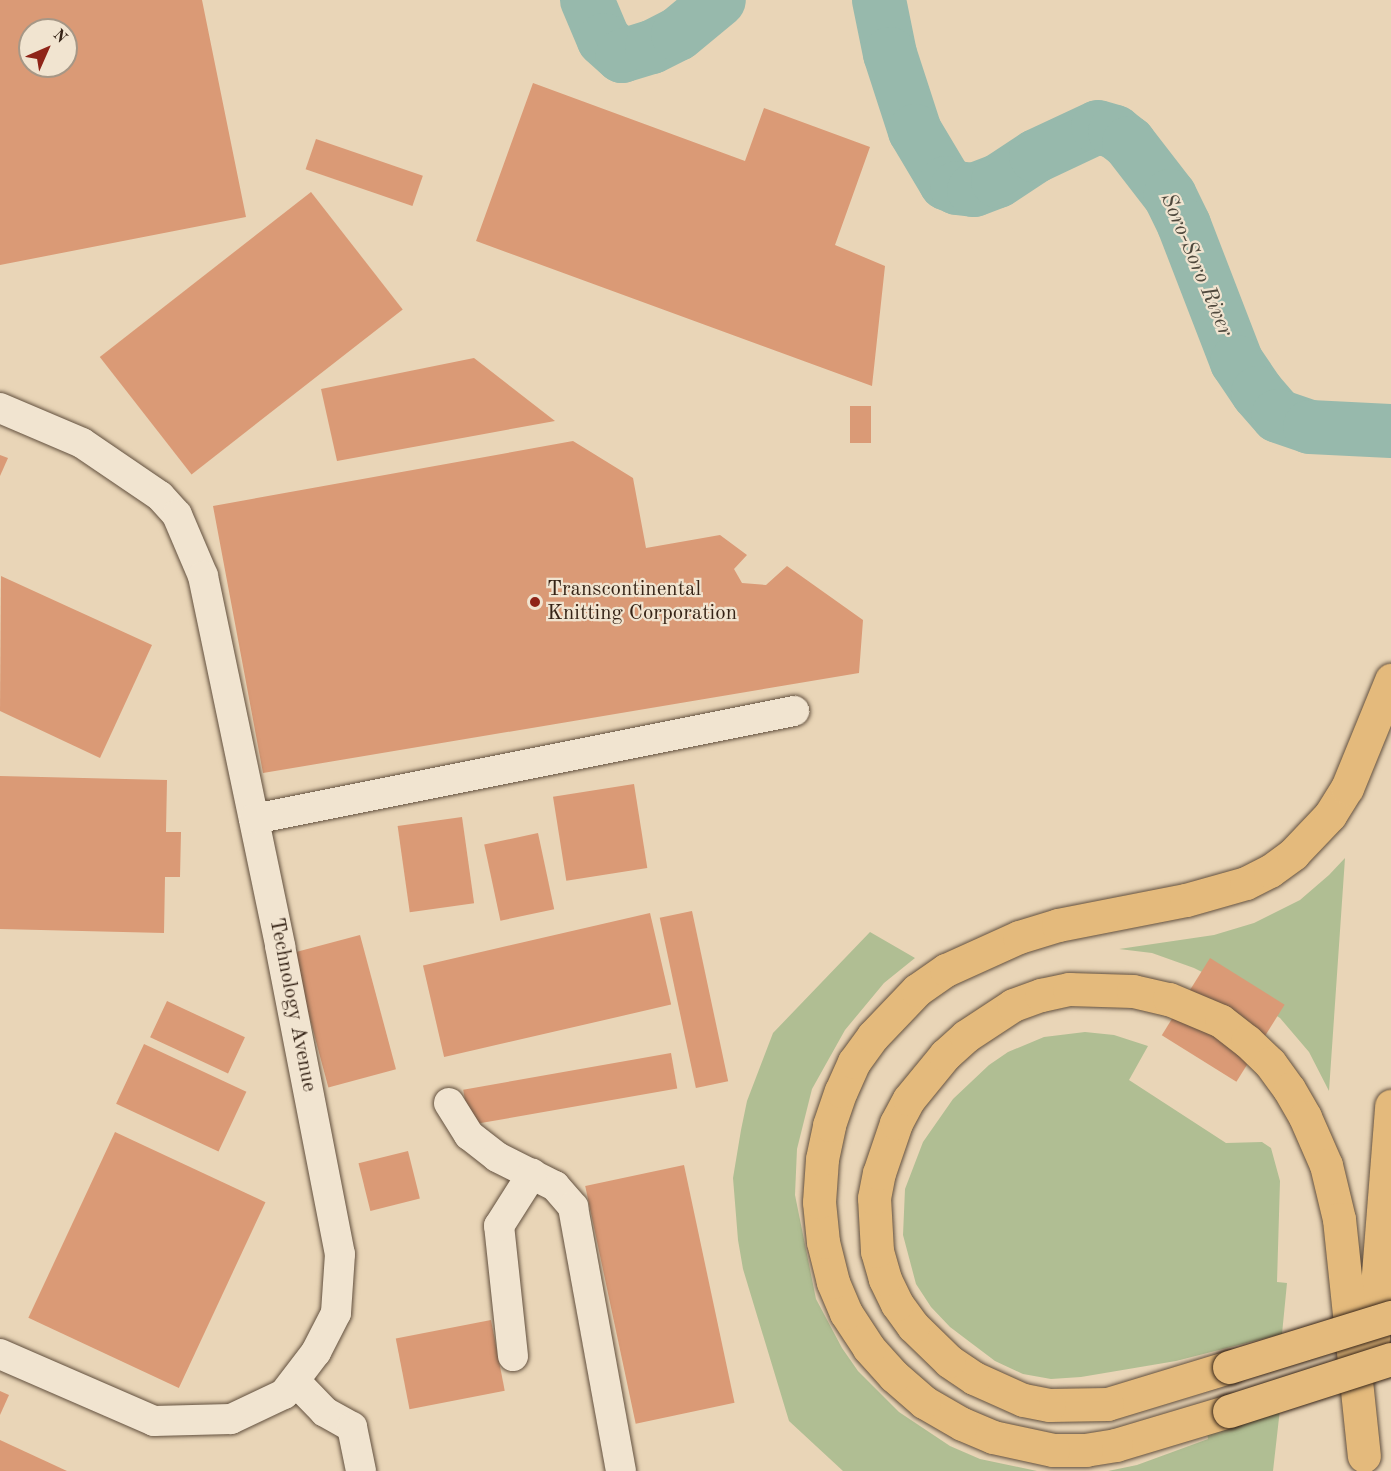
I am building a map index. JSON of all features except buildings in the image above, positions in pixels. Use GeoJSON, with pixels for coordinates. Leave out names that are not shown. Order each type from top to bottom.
{"type":"FeatureCollection","features":[{"type":"Feature","properties":{"kind":"highway"},"geometry":{"type":"LineString","coordinates":[[1391,680],[1347,788],[1330,815],[1293,854],[1270,871],[1235,887],[1186,900],[1058,925],[1019,937],[946,969],[916,990],[873,1036],[854,1062],[841,1090],[829,1125],[822,1158],[819,1202],[823,1242],[833,1282],[846,1313],[869,1348],[894,1376],[924,1402],[962,1424],[993,1437],[1053,1450],[1086,1450],[1116,1445],[1391,1359]]}},
{"type":"Feature","properties":{"kind":"highway"},"geometry":{"type":"LineString","coordinates":[[1364,1464],[1340,1219],[1326,1165],[1290,1089],[1247,1041],[1221,1021],[1169,999],[1133,991],[1069,989],[1041,995],[1013,1005],[966,1036],[945,1055],[909,1099],[886,1149],[874,1198],[877,1251],[885,1279],[897,1304],[913,1326],[942,1355],[974,1378],[1023,1400],[1049,1405],[1107,1404],[1228,1367],[1391,1317]]}},
{"type":"Feature","properties":{"kind":"highway"},"geometry":{"type":"LineString","coordinates":[[1364,1464],[1391,1106]]}},
{"type":"Feature","properties":{"kind":"street","name":"Technology Avenue"},"geometry":{"type":"LineString","coordinates":[[0,408],[82,443],[160,496],[177,515],[203,576],[254,819],[340,1254],[336,1313],[316,1352],[284,1394],[231,1419],[154,1421],[0,1354]]}},
{"type":"Feature","properties":{"kind":"street"},"geometry":{"type":"LineString","coordinates":[[254,819],[794,711]]}},
{"type":"Feature","properties":{"kind":"street"},"geometry":{"type":"LineString","coordinates":[[449,1103],[469,1135],[497,1157],[555,1186],[573,1207],[621,1471]]}},
{"type":"Feature","properties":{"kind":"street"},"geometry":{"type":"LineString","coordinates":[[513,1356],[499,1226],[532,1174]]}},
{"type":"Feature","properties":{"kind":"street"},"geometry":{"type":"LineString","coordinates":[[295,1381],[325,1412],[352,1427],[361,1471]]}},
{"type":"Feature","properties":{"kind":"green space"},"geometry":{"type":"Polygon","coordinates":[[[1345,858],[1329,1091],[1309,1052],[1280,1018],[1234,988],[1194,968],[1152,953],[1119,949],[1214,935],[1254,923],[1300,900],[1345,858]]]}},
{"type":"Feature","properties":{"kind":"green space"},"geometry":{"type":"Polygon","coordinates":[[[870,932],[915,958],[884,983],[845,1030],[812,1089],[797,1149],[795,1195],[816,1299],[842,1348],[858,1371],[899,1412],[950,1446],[980,1459],[1037,1471],[843,1471],[789,1421],[743,1269],[738,1240],[733,1178],[747,1101],[773,1033],[870,932]]]}},
{"type":"Feature","properties":{"kind":"green space"},"geometry":{"type":"Polygon","coordinates":[[[1085,1032],[1114,1035],[1148,1046],[1129,1080],[1226,1143],[1262,1142],[1271,1148],[1280,1181],[1277,1282],[1287,1283],[1282,1334],[1176,1361],[1081,1377],[1051,1379],[1023,1374],[995,1361],[950,1327],[931,1307],[916,1284],[903,1235],[905,1189],[923,1142],[953,1099],[989,1065],[1008,1052],[1044,1037],[1085,1032]]]}},
{"type":"Feature","properties":{"kind":"green space"},"geometry":{"type":"Polygon","coordinates":[[[1280,1409],[1273,1471],[1108,1471],[1137,1465],[1208,1439],[1207,1432],[1280,1409]]]}},
{"type":"Feature","properties":{"kind":"waterway","name":"Soro-Soro River"},"geometry":{"type":"LineString","coordinates":[[587,0],[604,40],[622,56],[652,47],[678,34],[719,0]]}},
{"type":"Feature","properties":{"kind":"waterway","name":"Soro-Soro River"},"geometry":{"type":"LineString","coordinates":[[879,0],[890,54],[915,131],[946,183],[957,188],[974,190],[998,181],[1036,156],[1098,127],[1115,132],[1129,143],[1170,196],[1184,225],[1237,362],[1258,393],[1278,416],[1310,427],[1391,431]]}},
{"type":"Feature","properties":{"kind":"place","name":"Transcontinental Knitting Corporation"},"geometry":{"type":"Point","coordinates":[535,602]}}]}
